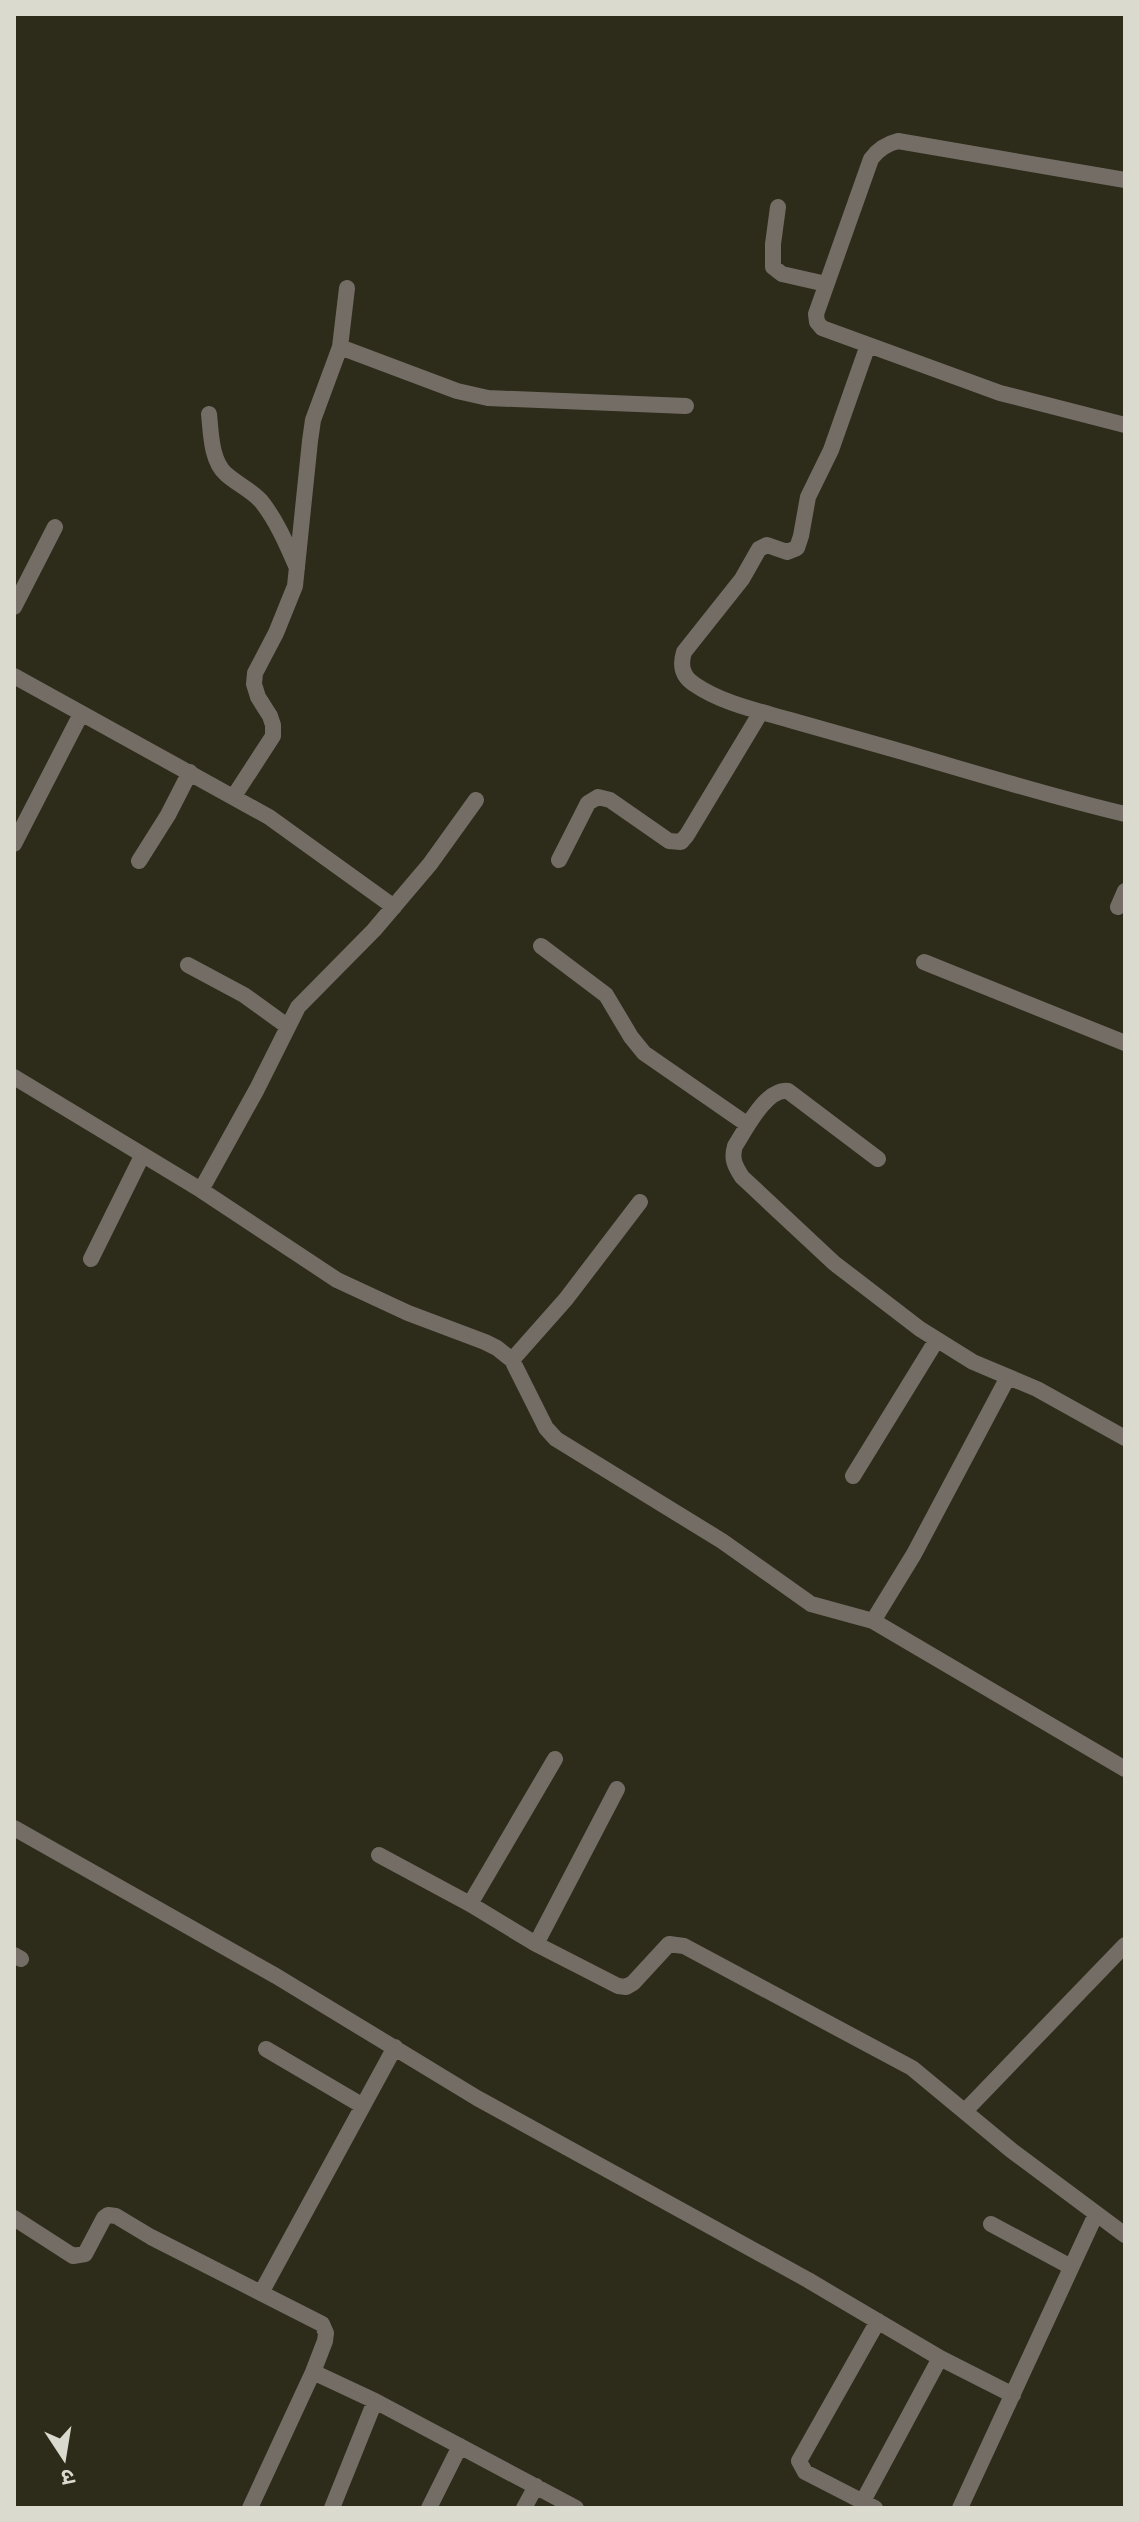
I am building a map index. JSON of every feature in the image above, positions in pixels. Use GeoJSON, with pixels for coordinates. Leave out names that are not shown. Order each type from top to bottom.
{"type":"FeatureCollection","features":[{"type":"Feature","properties":{"kind":"street"},"geometry":{"type":"LineString","coordinates":[[1125,180],[898,141],[891,143],[876,151],[871,159],[816,314],[822,328],[1011,397],[1125,425]]}},
{"type":"Feature","properties":{"kind":"street"},"geometry":{"type":"LineString","coordinates":[[778,207],[773,267],[782,274],[826,284]]}},
{"type":"Feature","properties":{"kind":"street"},"geometry":{"type":"LineString","coordinates":[[234,796],[273,736],[270,716],[254,684],[255,673],[292,596],[313,420],[340,347],[347,288]]}},
{"type":"Feature","properties":{"kind":"street"},"geometry":{"type":"LineString","coordinates":[[868,345],[831,450],[808,497],[797,548],[787,552],[767,545],[759,549],[742,579],[684,652],[680,663],[684,675],[694,684],[731,702],[761,712],[983,777],[1125,814]]}},
{"type":"Feature","properties":{"kind":"street"},"geometry":{"type":"LineString","coordinates":[[340,347],[457,391],[488,398],[686,406]]}},
{"type":"Feature","properties":{"kind":"street"},"geometry":{"type":"LineString","coordinates":[[209,414],[215,454],[221,468],[267,510],[297,570]]}},
{"type":"Feature","properties":{"kind":"street"},"geometry":{"type":"LineString","coordinates":[[14,607],[55,527]]}},
{"type":"Feature","properties":{"kind":"street"},"geometry":{"type":"LineString","coordinates":[[14,676],[269,817],[394,907]]}},
{"type":"Feature","properties":{"kind":"street"},"geometry":{"type":"LineString","coordinates":[[559,860],[588,803],[598,797],[610,800],[669,841],[681,842],[761,712]]}},
{"type":"Feature","properties":{"kind":"street"},"geometry":{"type":"LineString","coordinates":[[14,844],[81,714]]}},
{"type":"Feature","properties":{"kind":"street"},"geometry":{"type":"LineString","coordinates":[[139,861],[190,772]]}},
{"type":"Feature","properties":{"kind":"street"},"geometry":{"type":"LineString","coordinates":[[201,1190],[298,1007],[394,907],[444,846],[476,800]]}},
{"type":"Feature","properties":{"kind":"street"},"geometry":{"type":"LineString","coordinates":[[541,946],[606,995],[644,1053],[748,1125]]}},
{"type":"Feature","properties":{"kind":"street"},"geometry":{"type":"LineString","coordinates":[[924,962],[1125,1043]]}},
{"type":"Feature","properties":{"kind":"street"},"geometry":{"type":"LineString","coordinates":[[188,965],[244,995],[287,1026]]}},
{"type":"Feature","properties":{"kind":"street"},"geometry":{"type":"LineString","coordinates":[[14,1077],[201,1190],[337,1280],[408,1313],[485,1342],[512,1360],[546,1428],[556,1439],[722,1541],[811,1604],[873,1621],[1125,1769]]}},
{"type":"Feature","properties":{"kind":"street"},"geometry":{"type":"LineString","coordinates":[[878,1159],[788,1091],[776,1091],[770,1095],[748,1125],[733,1153],[733,1161],[742,1177],[834,1263],[936,1341],[973,1362],[1037,1389],[1125,1438]]}},
{"type":"Feature","properties":{"kind":"street"},"geometry":{"type":"LineString","coordinates":[[91,1259],[142,1156]]}},
{"type":"Feature","properties":{"kind":"street"},"geometry":{"type":"LineString","coordinates":[[512,1360],[566,1299],[640,1202]]}},
{"type":"Feature","properties":{"kind":"street"},"geometry":{"type":"LineString","coordinates":[[853,1476],[936,1341]]}},
{"type":"Feature","properties":{"kind":"street"},"geometry":{"type":"LineString","coordinates":[[873,1621],[920,1543],[1008,1377]]}},
{"type":"Feature","properties":{"kind":"street"},"geometry":{"type":"LineString","coordinates":[[470,1904],[555,1759]]}},
{"type":"Feature","properties":{"kind":"street"},"geometry":{"type":"LineString","coordinates":[[536,1944],[617,1789]]}},
{"type":"Feature","properties":{"kind":"street"},"geometry":{"type":"LineString","coordinates":[[16,1834],[276,1976],[501,2112],[808,2280],[940,2358],[1013,2395]]}},
{"type":"Feature","properties":{"kind":"street"},"geometry":{"type":"LineString","coordinates":[[379,1855],[611,1984],[626,1987],[669,1944],[684,1946],[921,2074],[1011,2150],[1125,2235]]}},
{"type":"Feature","properties":{"kind":"street"},"geometry":{"type":"LineString","coordinates":[[965,2111],[1125,1945]]}},
{"type":"Feature","properties":{"kind":"street"},"geometry":{"type":"LineString","coordinates":[[261,2293],[395,2047]]}},
{"type":"Feature","properties":{"kind":"street"},"geometry":{"type":"LineString","coordinates":[[266,2049],[363,2106]]}},
{"type":"Feature","properties":{"kind":"street"},"geometry":{"type":"LineString","coordinates":[[960,2508],[1096,2214]]}},
{"type":"Feature","properties":{"kind":"street"},"geometry":{"type":"LineString","coordinates":[[14,2218],[79,2257],[85,2254],[104,2218],[112,2215],[322,2324],[325,2341],[255,2506]]}},
{"type":"Feature","properties":{"kind":"street"},"geometry":{"type":"LineString","coordinates":[[991,2224],[1071,2267]]}},
{"type":"Feature","properties":{"kind":"street"},"geometry":{"type":"LineString","coordinates":[[878,2321],[799,2461],[805,2472],[869,2504],[940,2358]]}},
{"type":"Feature","properties":{"kind":"street"},"geometry":{"type":"LineString","coordinates":[[313,2372],[375,2401],[576,2508]]}},
{"type":"Feature","properties":{"kind":"street"},"geometry":{"type":"LineString","coordinates":[[332,2508],[375,2401]]}},
{"type":"Feature","properties":{"kind":"street"},"geometry":{"type":"LineString","coordinates":[[429,2508],[460,2446]]}},
{"type":"Feature","properties":{"kind":"street"},"geometry":{"type":"LineString","coordinates":[[524,2508],[536,2486]]}}]}
